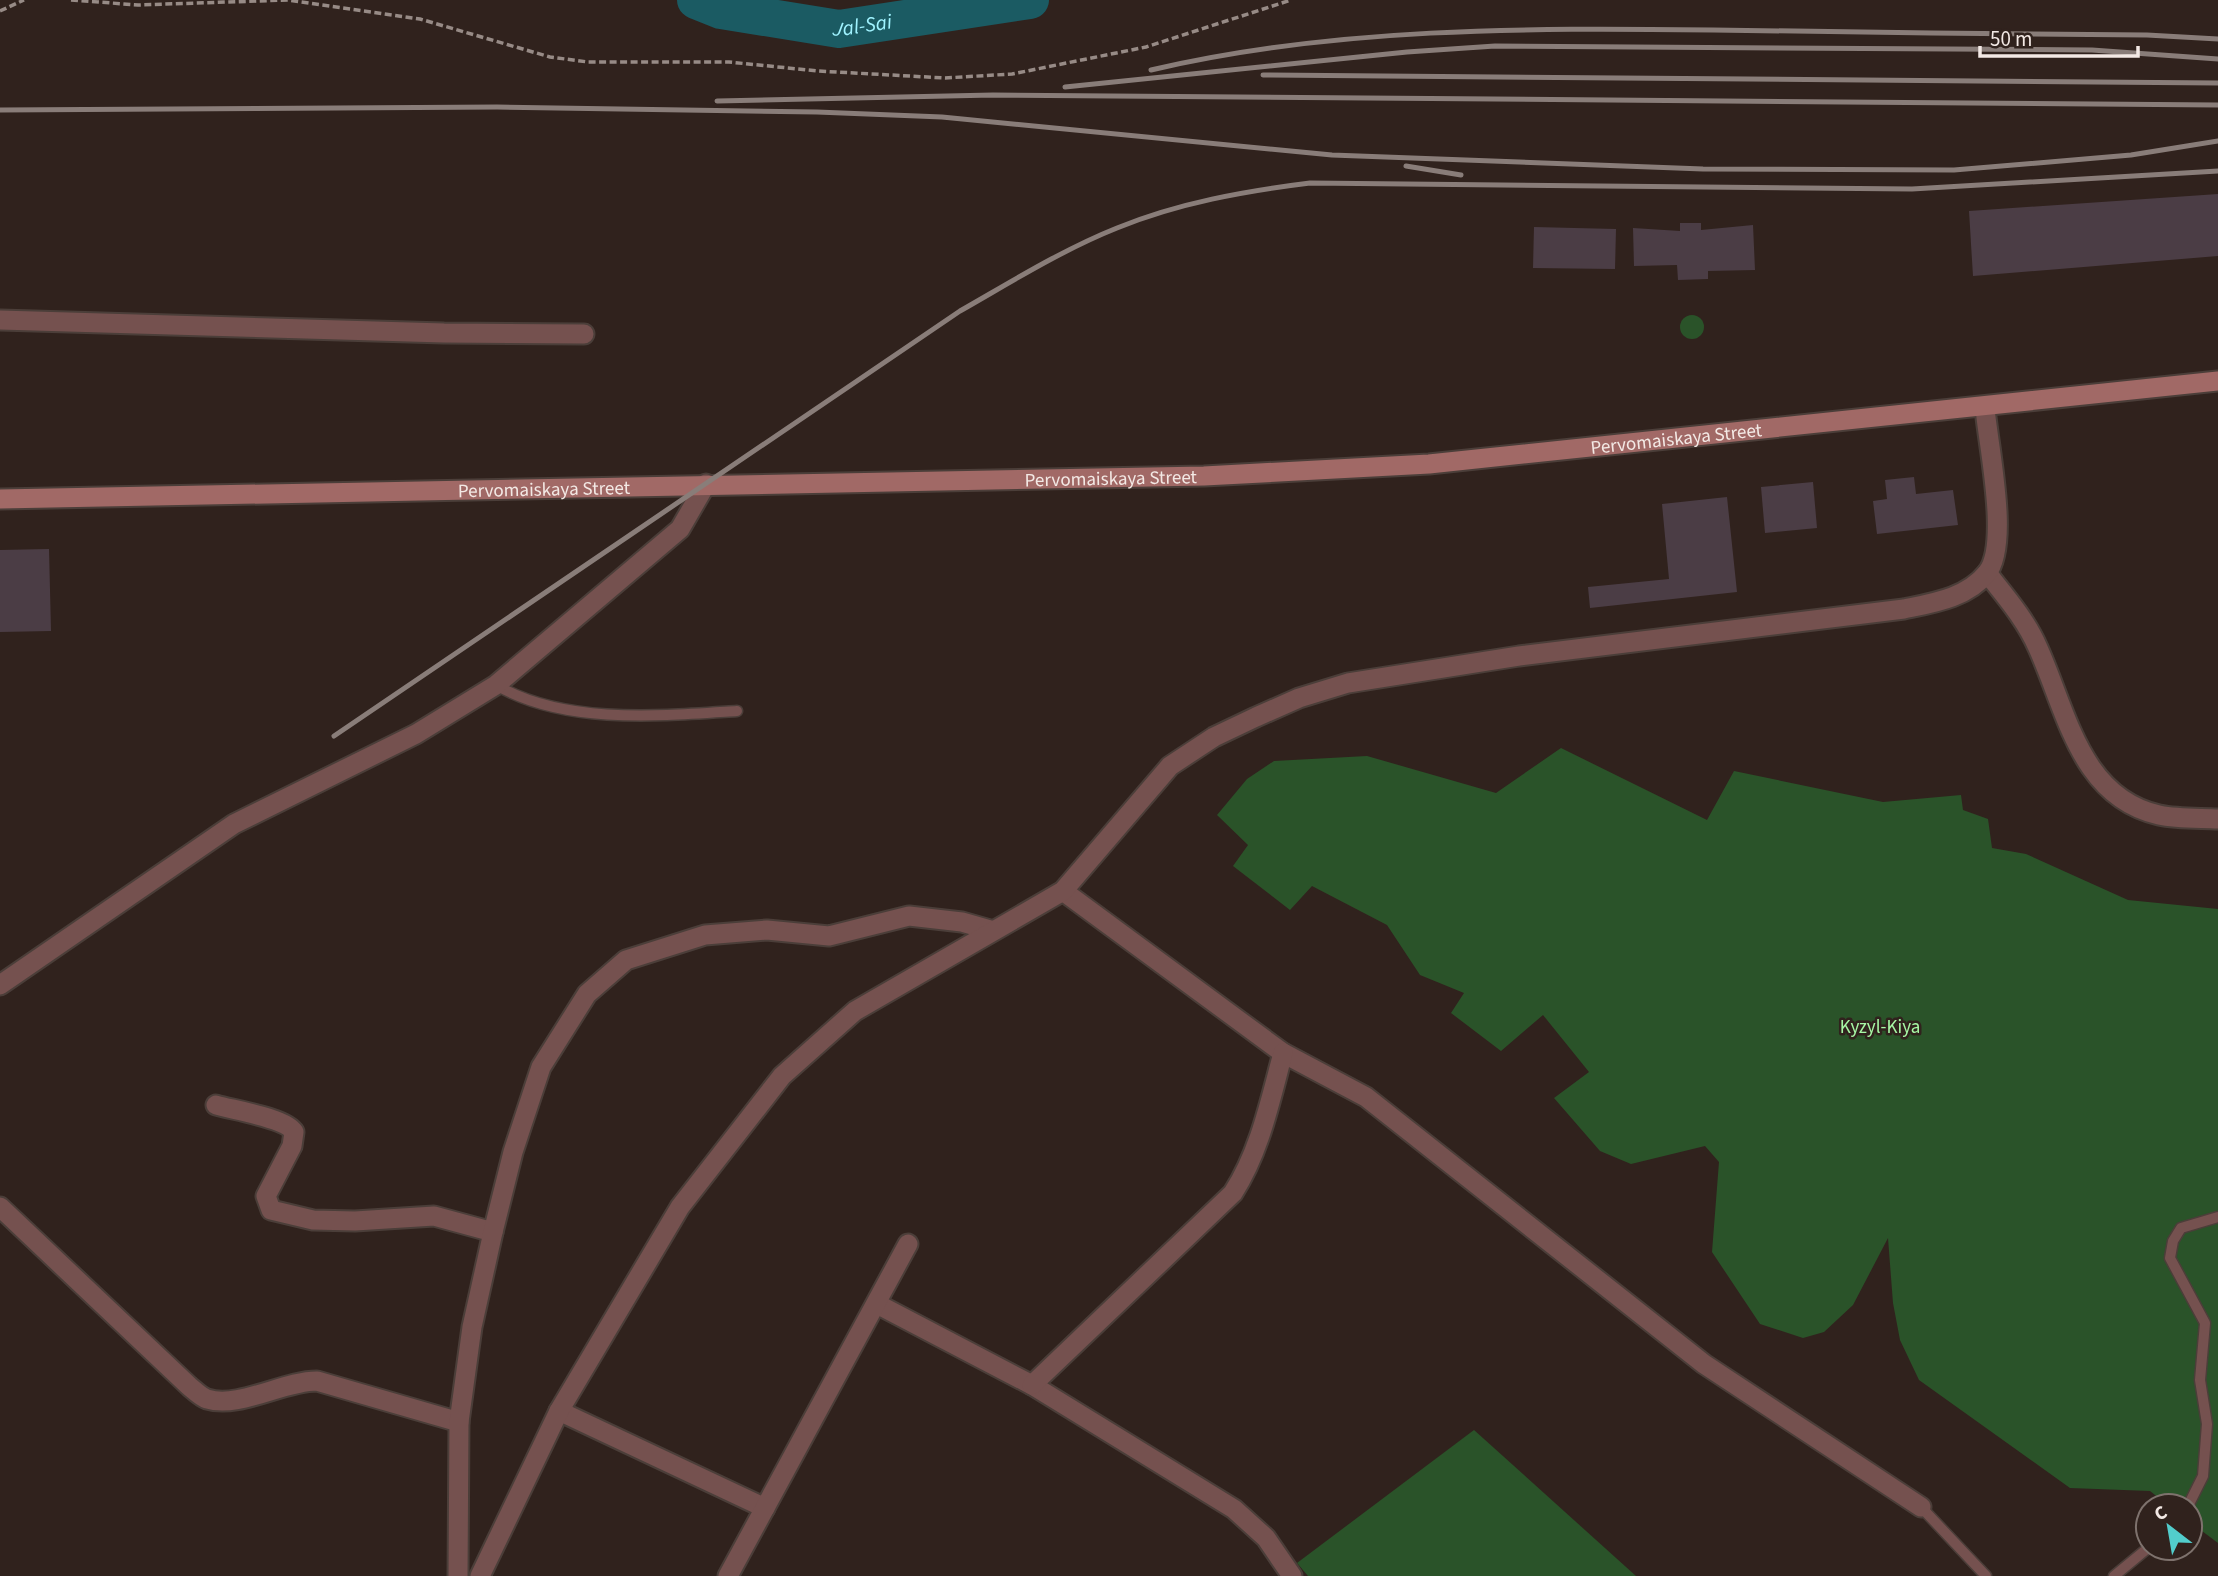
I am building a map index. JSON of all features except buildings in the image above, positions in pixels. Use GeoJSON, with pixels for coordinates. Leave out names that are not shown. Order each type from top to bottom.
{"type":"FeatureCollection","features":[{"type":"Feature","properties":{"kind":"main road","name":"Pervomaiskaya Street"},"geometry":{"type":"LineString","coordinates":[[0,499],[1204,476],[1429,464],[1984,408],[2218,381]]}},
{"type":"Feature","properties":{"kind":"street"},"geometry":{"type":"LineString","coordinates":[[0,320],[376,332],[584,334]]}},
{"type":"Feature","properties":{"kind":"street"},"geometry":{"type":"LineString","coordinates":[[480,1576],[559,1411],[680,1207],[782,1076],[855,1011],[990,930],[1063,891],[1170,766],[1214,737],[1299,698],[1348,683],[1518,656],[1904,609],[1957,595],[1987,573],[1997,545],[1984,408]]}},
{"type":"Feature","properties":{"kind":"street"},"geometry":{"type":"LineString","coordinates":[[0,985],[234,824],[416,734],[496,685],[680,529],[706,484]]}},
{"type":"Feature","properties":{"kind":"street"},"geometry":{"type":"LineString","coordinates":[[1987,573],[2025,622],[2060,707],[2089,766],[2104,787],[2135,807],[2158,815],[2218,819]]}},
{"type":"Feature","properties":{"kind":"street"},"geometry":{"type":"LineString","coordinates":[[1063,891],[1283,1054],[1366,1097],[1704,1364],[1921,1507]]}},
{"type":"Feature","properties":{"kind":"street"},"geometry":{"type":"LineString","coordinates":[[460,1575],[459,1422],[472,1327],[513,1152],[541,1067],[587,994],[626,960],[705,935],[767,930],[830,936],[909,916],[962,922],[990,930]]}},
{"type":"Feature","properties":{"kind":"street"},"geometry":{"type":"LineString","coordinates":[[1032,1385],[1233,1193],[1248,1169],[1255,1151],[1283,1054]]}},
{"type":"Feature","properties":{"kind":"street"},"geometry":{"type":"LineString","coordinates":[[216,1105],[274,1120],[291,1127],[295,1132],[292,1146],[266,1196],[271,1210],[313,1220],[355,1221],[434,1216],[493,1232]]}},
{"type":"Feature","properties":{"kind":"street"},"geometry":{"type":"LineString","coordinates":[[0,1207],[189,1386],[208,1399],[252,1397],[299,1381],[317,1381],[459,1422]]}},
{"type":"Feature","properties":{"kind":"street"},"geometry":{"type":"LineString","coordinates":[[729,1576],[908,1244]]}},
{"type":"Feature","properties":{"kind":"street"},"geometry":{"type":"LineString","coordinates":[[877,1304],[1032,1385],[1234,1508],[1266,1538],[1292,1576]]}},
{"type":"Feature","properties":{"kind":"street"},"geometry":{"type":"LineString","coordinates":[[559,1411],[765,1508]]}},
{"type":"Feature","properties":{"kind":"lane"},"geometry":{"type":"LineString","coordinates":[[496,685],[523,701],[596,712],[652,717],[737,710]]}},
{"type":"Feature","properties":{"kind":"lane"},"geometry":{"type":"LineString","coordinates":[[2195,1492],[2203,1476],[2207,1424],[2200,1380],[2205,1323],[2170,1258],[2173,1241],[2181,1228],[2218,1217]]}},
{"type":"Feature","properties":{"kind":"lane"},"geometry":{"type":"LineString","coordinates":[[1921,1507],[1986,1576]]}},
{"type":"Feature","properties":{"kind":"lane"},"geometry":{"type":"LineString","coordinates":[[2114,1576],[2134,1560]]}},
{"type":"Feature","properties":{"kind":"path"},"geometry":{"type":"LineString","coordinates":[[0,11],[24,0]]}},
{"type":"Feature","properties":{"kind":"path"},"geometry":{"type":"LineString","coordinates":[[71,0],[138,5],[288,1],[420,19],[550,57],[588,62],[729,62],[818,71],[944,78],[1012,74],[1146,47],[1290,0]]}},
{"type":"Feature","properties":{"kind":"green space"},"geometry":{"type":"Polygon","coordinates":[[[1692,315],[1700,319],[1704,327],[1700,335],[1692,339],[1684,335],[1680,327],[1684,319],[1692,315]]]}},
{"type":"Feature","properties":{"kind":"green space","name":"Kyzyl-Kiya"},"geometry":{"type":"Polygon","coordinates":[[[1561,748],[1707,820],[1734,771],[1883,802],[1961,795],[1963,810],[1988,819],[1992,848],[2026,854],[2128,900],[2218,909],[2218,1543],[2204,1532],[2204,1492],[2070,1488],[1919,1380],[1900,1340],[1893,1303],[1888,1238],[1853,1305],[1824,1332],[1803,1338],[1760,1324],[1712,1252],[1719,1162],[1705,1146],[1631,1164],[1600,1151],[1554,1098],[1589,1072],[1543,1015],[1501,1051],[1451,1013],[1464,993],[1420,975],[1387,925],[1312,886],[1290,910],[1233,866],[1248,845],[1217,815],[1247,779],[1274,761],[1367,756],[1496,793],[1561,748]]]}},
{"type":"Feature","properties":{"kind":"green space"},"geometry":{"type":"Polygon","coordinates":[[[1474,1430],[1636,1576],[1308,1576],[1297,1563],[1474,1430]]]}},
{"type":"Feature","properties":{"kind":"waterway","name":"Jal-Sai"},"geometry":{"type":"LineString","coordinates":[[696,0],[721,10],[839,29],[1030,0]]}},
{"type":"Feature","properties":{"kind":"railway"},"geometry":{"type":"LineString","coordinates":[[1151,70],[1290,45],[1501,30],[2147,35],[2218,39]]}},
{"type":"Feature","properties":{"kind":"railway"},"geometry":{"type":"LineString","coordinates":[[1065,87],[1407,52],[1495,46],[2092,50],[2218,59]]}},
{"type":"Feature","properties":{"kind":"railway"},"geometry":{"type":"LineString","coordinates":[[1263,75],[2218,83]]}},
{"type":"Feature","properties":{"kind":"railway"},"geometry":{"type":"LineString","coordinates":[[717,101],[993,95],[2218,105]]}},
{"type":"Feature","properties":{"kind":"railway"},"geometry":{"type":"LineString","coordinates":[[0,110],[497,107],[817,112],[942,117],[1332,155],[1703,169],[1954,170],[2131,155],[2218,141]]}},
{"type":"Feature","properties":{"kind":"railway"},"geometry":{"type":"LineString","coordinates":[[1406,166],[1461,175]]}},
{"type":"Feature","properties":{"kind":"railway"},"geometry":{"type":"LineString","coordinates":[[334,736],[960,311],[1076,246],[1140,219],[1236,194],[1310,183],[1912,189],[2218,171]]}}]}
